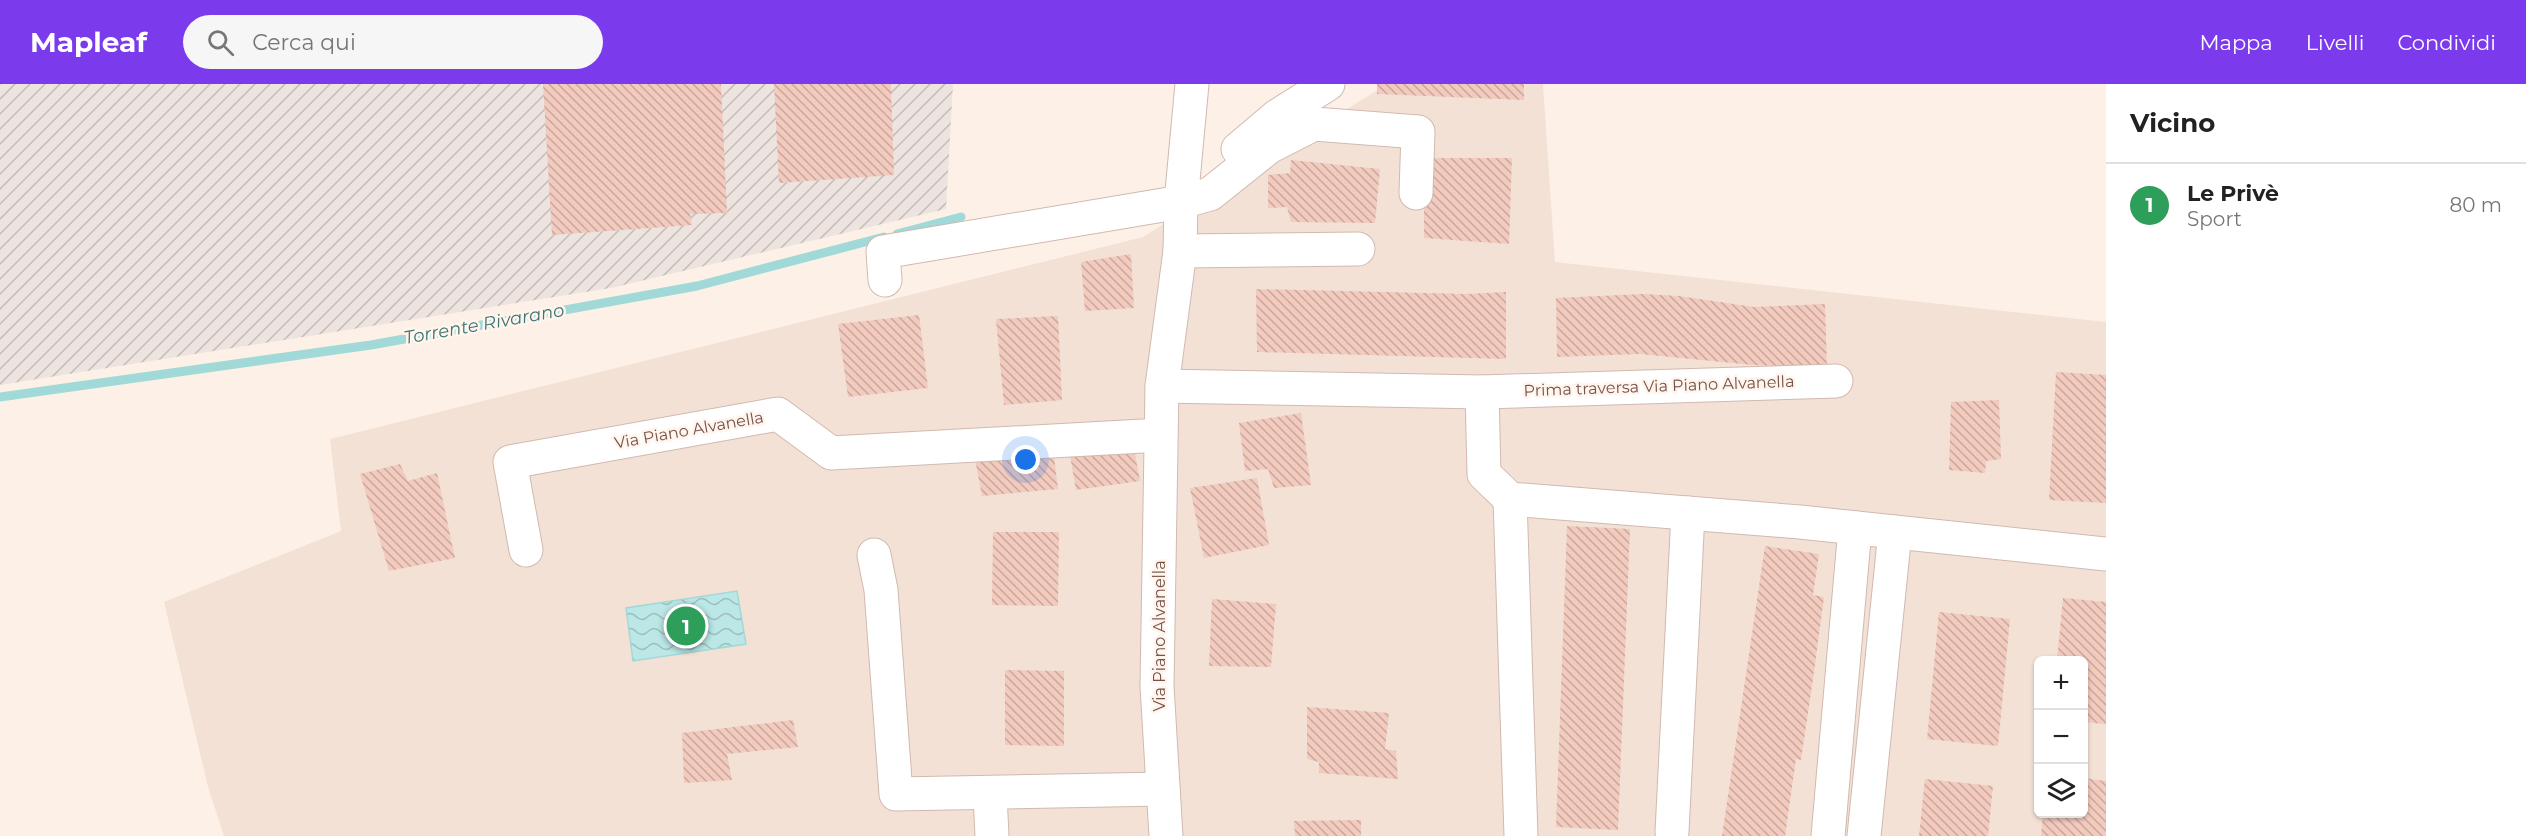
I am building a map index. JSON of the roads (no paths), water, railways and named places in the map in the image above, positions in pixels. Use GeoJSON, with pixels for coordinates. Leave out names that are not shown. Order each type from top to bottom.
{"type":"FeatureCollection","features":[{"type":"Feature","properties":{"kind":"street","name":"Via Piano Alvanella"},"geometry":{"type":"LineString","coordinates":[[1166,836],[1157,686],[1162,386],[1180,251],[1182,191],[1192,84]]}},
{"type":"Feature","properties":{"kind":"street"},"geometry":{"type":"LineString","coordinates":[[1182,191],[1277,116],[1328,84]]}},
{"type":"Feature","properties":{"kind":"street"},"geometry":{"type":"LineString","coordinates":[[885,280],[883,252],[1182,191],[1210,194],[1269,147],[1314,124],[1418,132],[1416,193]]}},
{"type":"Feature","properties":{"kind":"street"},"geometry":{"type":"LineString","coordinates":[[1180,251],[1359,249]]}},
{"type":"Feature","properties":{"kind":"street","name":"Prima traversa Via Piano Alvanella"},"geometry":{"type":"LineString","coordinates":[[1162,386],[1482,392],[1836,381]]}},
{"type":"Feature","properties":{"kind":"street"},"geometry":{"type":"LineString","coordinates":[[1482,392],[1484,474],[1510,499],[1855,528],[2106,554]]}},
{"type":"Feature","properties":{"kind":"street","name":"Via Piano Alvanella"},"geometry":{"type":"LineString","coordinates":[[526,550],[510,462],[580,449],[778,414],[831,453],[1161,435]]}},
{"type":"Feature","properties":{"kind":"street"},"geometry":{"type":"LineString","coordinates":[[1510,499],[1521,836]]}},
{"type":"Feature","properties":{"kind":"street"},"geometry":{"type":"LineString","coordinates":[[1672,832],[1688,513]]}},
{"type":"Feature","properties":{"kind":"street"},"geometry":{"type":"LineString","coordinates":[[1828,836],[1855,528]]}},
{"type":"Feature","properties":{"kind":"street"},"geometry":{"type":"LineString","coordinates":[[1864,836],[1895,532]]}},
{"type":"Feature","properties":{"kind":"street"},"geometry":{"type":"LineString","coordinates":[[874,555],[880,590],[896,794],[1163,789]]}},
{"type":"Feature","properties":{"kind":"street"},"geometry":{"type":"LineString","coordinates":[[990,794],[992,836]]}},
{"type":"Feature","properties":{"kind":"water"},"geometry":{"type":"Polygon","coordinates":[[[737,591],[746,644],[633,661],[626,608],[737,591]]]}},
{"type":"Feature","properties":{"kind":"waterway","name":"Torrente Rivarano"},"geometry":{"type":"LineString","coordinates":[[897,234],[961,217]]}},
{"type":"Feature","properties":{"kind":"waterway","name":"Torrente Rivarano"},"geometry":{"type":"LineString","coordinates":[[0,397],[371,345],[697,286],[884,237]]}},
{"type":"Feature","properties":{"kind":"place","name":"Le Privè"},"geometry":{"type":"Point","coordinates":[686,626]}}]}
